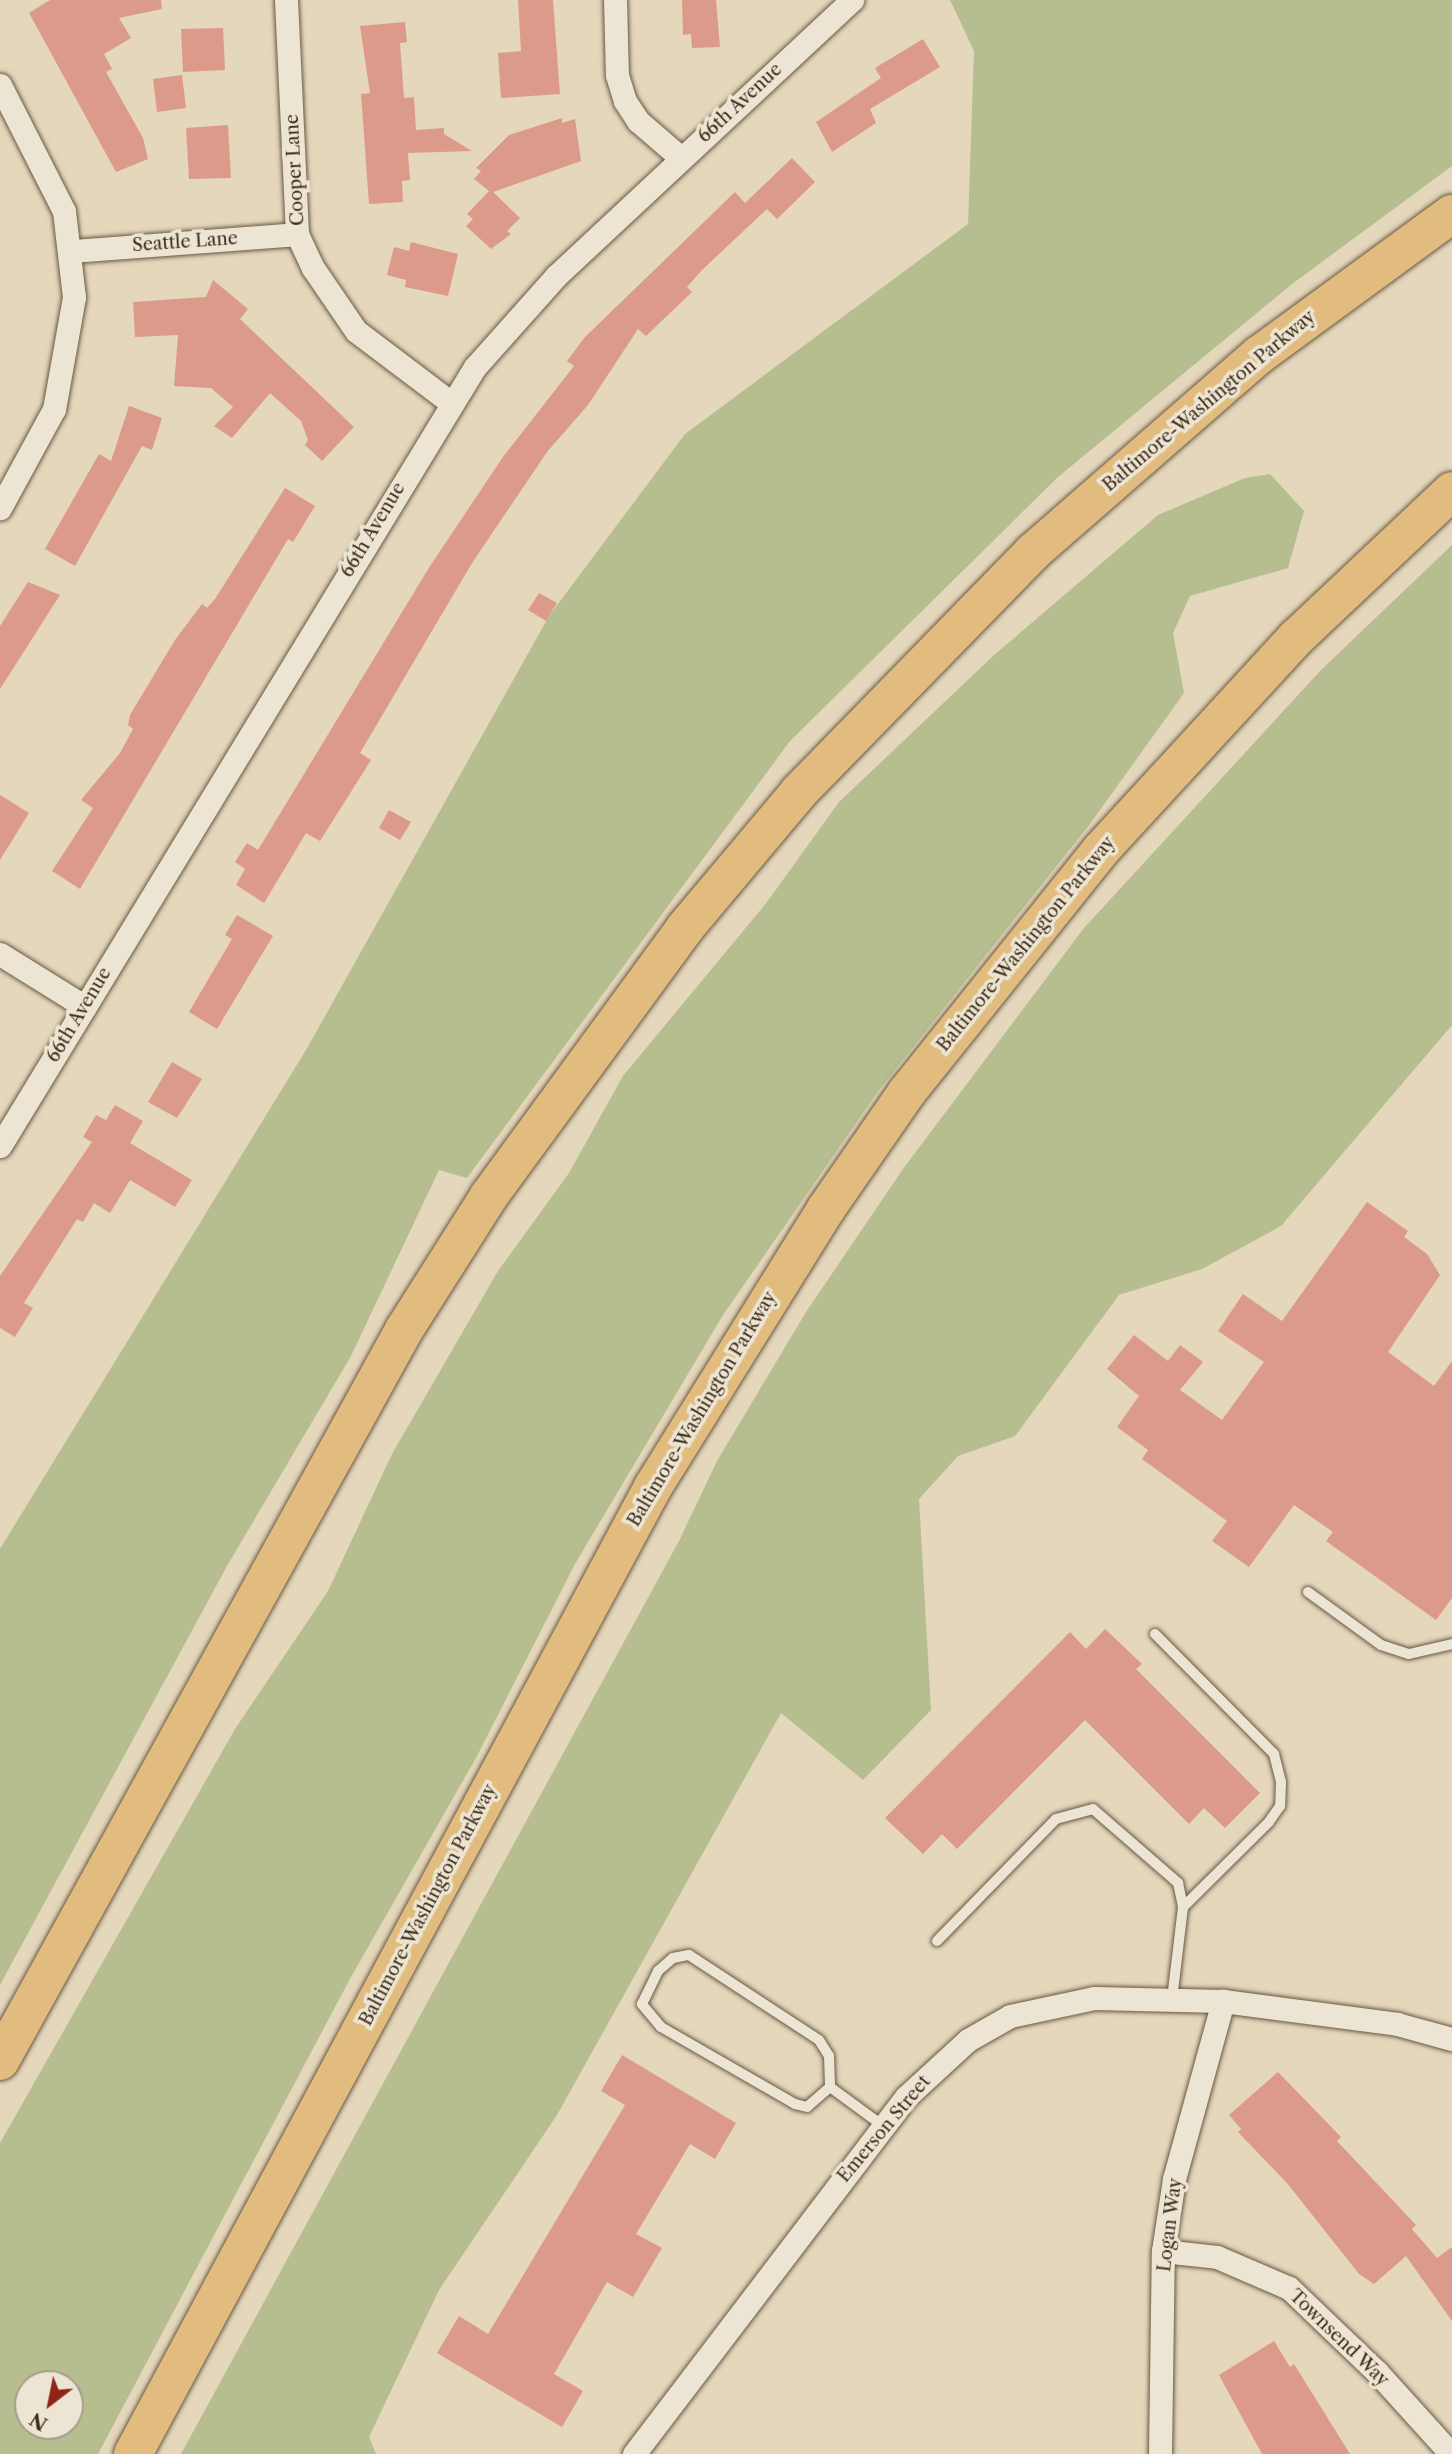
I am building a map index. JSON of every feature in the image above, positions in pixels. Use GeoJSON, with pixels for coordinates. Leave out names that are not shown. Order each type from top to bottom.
{"type":"FeatureCollection","features":[{"type":"Feature","properties":{"kind":"highway","name":"Baltimore-Washington Parkway"},"geometry":{"type":"LineString","coordinates":[[0,2061],[404,1330],[496,1186],[685,928],[844,744],[1033,552],[1259,355],[1452,214]]}},
{"type":"Feature","properties":{"kind":"highway","name":"Baltimore-Washington Parkway"},"geometry":{"type":"LineString","coordinates":[[134,2454],[653,1487],[826,1209],[907,1092],[1100,851],[1296,638],[1452,491]]}},
{"type":"Feature","properties":{"kind":"street","name":"Cooper Lane"},"geometry":{"type":"LineString","coordinates":[[286,0],[297,234],[313,268],[356,331],[450,402]]}},
{"type":"Feature","properties":{"kind":"street"},"geometry":{"type":"LineString","coordinates":[[615,0],[617,75],[625,101],[638,121],[681,158]]}},
{"type":"Feature","properties":{"kind":"street","name":"66th Avenue"},"geometry":{"type":"LineString","coordinates":[[0,1146],[450,402],[556,276],[852,0]]}},
{"type":"Feature","properties":{"kind":"street"},"geometry":{"type":"LineString","coordinates":[[0,86],[53,183],[72,251],[67,356],[54,409],[0,508]]}},
{"type":"Feature","properties":{"kind":"street","name":"Seattle Lane"},"geometry":{"type":"LineString","coordinates":[[72,251],[297,234]]}},
{"type":"Feature","properties":{"kind":"street"},"geometry":{"type":"LineString","coordinates":[[0,954],[85,1007]]}},
{"type":"Feature","properties":{"kind":"street","name":"Emerson Street"},"geometry":{"type":"LineString","coordinates":[[635,2454],[883,2126],[942,2062],[1010,2016],[1094,1998],[1223,2001],[1397,2024],[1452,2039]]}},
{"type":"Feature","properties":{"kind":"street","name":"Logan Way"},"geometry":{"type":"LineString","coordinates":[[1160,2454],[1163,2251],[1174,2179],[1223,2001]]}},
{"type":"Feature","properties":{"kind":"street","name":"Townsend Way"},"geometry":{"type":"LineString","coordinates":[[1163,2251],[1217,2257],[1289,2288],[1377,2372],[1451,2454]]}},
{"type":"Feature","properties":{"kind":"lane"},"geometry":{"type":"LineString","coordinates":[[1308,1592],[1381,1644],[1409,1654],[1452,1644]]}},
{"type":"Feature","properties":{"kind":"lane"},"geometry":{"type":"LineString","coordinates":[[1155,1634],[1274,1755],[1281,1782],[1280,1806],[1269,1822],[1183,1907]]}},
{"type":"Feature","properties":{"kind":"lane"},"geometry":{"type":"LineString","coordinates":[[937,1941],[1056,1819],[1073,1810],[1093,1809],[1162,1865],[1178,1883],[1183,1907],[1172,1999]]}},
{"type":"Feature","properties":{"kind":"lane"},"geometry":{"type":"LineString","coordinates":[[689,1955],[819,2040],[829,2056],[830,2087],[807,2106],[795,2104],[661,2027],[642,2004],[658,1971],[673,1958],[689,1955]]}},
{"type":"Feature","properties":{"kind":"lane"},"geometry":{"type":"LineString","coordinates":[[830,2087],[883,2126]]}},
{"type":"Feature","properties":{"kind":"green space"},"geometry":{"type":"Polygon","coordinates":[[[950,0],[1452,0],[1452,166],[1292,284],[1058,477],[790,741],[467,1178],[439,1170],[351,1356],[227,1566],[0,1985],[0,1549],[306,1050],[549,616],[685,434],[968,224],[974,51],[950,0]]]}},
{"type":"Feature","properties":{"kind":"green space"},"geometry":{"type":"Polygon","coordinates":[[[1270,474],[1304,511],[1288,568],[1190,596],[1173,633],[1184,693],[1090,824],[879,1090],[723,1315],[575,1564],[476,1758],[351,1977],[98,2454],[0,2454],[0,2143],[235,1729],[328,1591],[392,1454],[498,1271],[569,1173],[623,1076],[767,902],[839,802],[993,656],[1158,515],[1245,478],[1270,474]]]}},
{"type":"Feature","properties":{"kind":"green space"},"geometry":{"type":"Polygon","coordinates":[[[1452,545],[1452,1025],[1281,1226],[1202,1269],[1119,1295],[1015,1436],[958,1456],[919,1499],[931,1710],[863,1780],[781,1713],[557,2115],[439,2290],[369,2437],[376,2454],[181,2454],[679,1541],[717,1461],[806,1312],[903,1169],[1084,928],[1322,669],[1452,545]]]}},
{"type":"Feature","properties":{"kind":"building"},"geometry":{"type":"Polygon","coordinates":[[[50,0],[161,0],[162,9],[119,18],[131,38],[104,54],[112,69],[106,72],[143,138],[148,159],[116,172],[29,13],[50,0]]]}},
{"type":"Feature","properties":{"kind":"building"},"geometry":{"type":"Polygon","coordinates":[[[518,0],[553,0],[560,94],[501,98],[498,53],[521,51],[518,0]]]}},
{"type":"Feature","properties":{"kind":"building"},"geometry":{"type":"Polygon","coordinates":[[[682,0],[716,0],[720,47],[692,48],[691,34],[683,35],[682,0]]]}},
{"type":"Feature","properties":{"kind":"building"},"geometry":{"type":"Polygon","coordinates":[[[405,22],[407,42],[400,43],[404,98],[414,97],[416,130],[444,128],[444,134],[472,151],[408,153],[410,180],[402,181],[403,202],[369,204],[361,94],[370,93],[360,26],[405,22]]]}},
{"type":"Feature","properties":{"kind":"building"},"geometry":{"type":"Polygon","coordinates":[[[223,28],[225,70],[183,72],[181,29],[223,28]]]}},
{"type":"Feature","properties":{"kind":"building"},"geometry":{"type":"Polygon","coordinates":[[[923,39],[940,67],[870,109],[876,123],[832,152],[816,122],[881,78],[875,68],[923,39]]]}},
{"type":"Feature","properties":{"kind":"building"},"geometry":{"type":"Polygon","coordinates":[[[182,75],[186,108],[157,112],[153,79],[182,75]]]}},
{"type":"Feature","properties":{"kind":"building"},"geometry":{"type":"Polygon","coordinates":[[[562,118],[562,123],[575,119],[581,161],[493,192],[520,218],[507,231],[511,234],[491,249],[466,226],[473,219],[467,214],[489,191],[474,179],[481,171],[476,168],[509,135],[562,118]]]}},
{"type":"Feature","properties":{"kind":"building"},"geometry":{"type":"Polygon","coordinates":[[[228,125],[231,178],[189,179],[186,128],[228,125]]]}},
{"type":"Feature","properties":{"kind":"building"},"geometry":{"type":"Polygon","coordinates":[[[792,158],[815,182],[777,219],[767,209],[702,270],[687,287],[692,292],[646,336],[638,329],[588,405],[547,452],[472,563],[360,753],[371,760],[320,841],[306,833],[264,903],[236,885],[245,869],[235,862],[247,843],[258,850],[430,566],[503,457],[574,366],[567,361],[585,337],[735,192],[745,203],[792,158]]]}},
{"type":"Feature","properties":{"kind":"building"},"geometry":{"type":"Polygon","coordinates":[[[411,242],[458,254],[448,296],[405,287],[406,280],[387,275],[394,247],[409,251],[411,242]]]}},
{"type":"Feature","properties":{"kind":"building"},"geometry":{"type":"Polygon","coordinates":[[[213,280],[248,309],[240,319],[354,427],[322,461],[305,445],[308,440],[301,421],[270,393],[232,438],[214,426],[233,407],[211,388],[174,386],[178,335],[135,337],[133,302],[206,297],[213,280]]]}},
{"type":"Feature","properties":{"kind":"building"},"geometry":{"type":"Polygon","coordinates":[[[129,406],[162,418],[152,450],[142,446],[75,566],[45,549],[99,454],[111,461],[129,406]]]}},
{"type":"Feature","properties":{"kind":"building"},"geometry":{"type":"Polygon","coordinates":[[[285,488],[315,506],[293,542],[288,539],[80,889],[52,871],[93,808],[81,800],[120,753],[133,729],[128,725],[130,715],[175,640],[202,604],[207,608],[215,599],[285,488]]]}},
{"type":"Feature","properties":{"kind":"building"},"geometry":{"type":"Polygon","coordinates":[[[28,582],[60,595],[0,689],[0,626],[28,582]]]}},
{"type":"Feature","properties":{"kind":"building"},"geometry":{"type":"Polygon","coordinates":[[[539,593],[557,603],[546,621],[528,610],[539,593]]]}},
{"type":"Feature","properties":{"kind":"building"},"geometry":{"type":"Polygon","coordinates":[[[0,795],[29,813],[0,860],[0,795]]]}},
{"type":"Feature","properties":{"kind":"building"},"geometry":{"type":"Polygon","coordinates":[[[389,810],[411,822],[400,840],[379,828],[389,810]]]}},
{"type":"Feature","properties":{"kind":"building"},"geometry":{"type":"Polygon","coordinates":[[[237,915],[273,936],[217,1029],[189,1012],[232,939],[225,935],[237,915]]]}},
{"type":"Feature","properties":{"kind":"building"},"geometry":{"type":"Polygon","coordinates":[[[172,1062],[202,1079],[177,1118],[148,1102],[172,1062]]]}},
{"type":"Feature","properties":{"kind":"building"},"geometry":{"type":"Polygon","coordinates":[[[115,1105],[143,1121],[130,1143],[192,1180],[175,1207],[130,1180],[110,1213],[94,1203],[83,1222],[77,1219],[24,1303],[33,1308],[15,1337],[0,1328],[0,1276],[92,1142],[83,1137],[96,1115],[106,1120],[115,1105]]]}},
{"type":"Feature","properties":{"kind":"building"},"geometry":{"type":"Polygon","coordinates":[[[1367,1202],[1408,1231],[1404,1237],[1427,1254],[1440,1275],[1388,1352],[1434,1386],[1452,1361],[1452,1598],[1436,1620],[1326,1541],[1333,1532],[1294,1505],[1249,1567],[1212,1541],[1227,1521],[1142,1459],[1148,1450],[1117,1427],[1139,1396],[1107,1369],[1134,1335],[1168,1361],[1180,1345],[1203,1362],[1180,1390],[1222,1420],[1264,1362],[1218,1331],[1243,1294],[1282,1321],[1367,1202]]]}},
{"type":"Feature","properties":{"kind":"building"},"geometry":{"type":"Polygon","coordinates":[[[1105,1629],[1142,1664],[1136,1669],[1260,1793],[1225,1828],[1204,1808],[1189,1824],[1085,1720],[957,1849],[942,1834],[923,1854],[885,1818],[1070,1632],[1086,1649],[1105,1629]]]}},
{"type":"Feature","properties":{"kind":"building"},"geometry":{"type":"Polygon","coordinates":[[[622,2055],[736,2123],[715,2159],[690,2144],[636,2234],[662,2248],[633,2297],[607,2282],[554,2374],[583,2391],[562,2427],[437,2353],[459,2316],[488,2334],[625,2105],[601,2091],[622,2055]]]}},
{"type":"Feature","properties":{"kind":"building"},"geometry":{"type":"Polygon","coordinates":[[[1278,2072],[1341,2137],[1337,2141],[1416,2225],[1412,2229],[1437,2258],[1452,2247],[1452,2321],[1406,2256],[1374,2284],[1359,2274],[1287,2183],[1238,2132],[1241,2129],[1229,2115],[1278,2072]]]}},
{"type":"Feature","properties":{"kind":"building"},"geometry":{"type":"Polygon","coordinates":[[[1274,2341],[1290,2367],[1294,2364],[1350,2454],[1262,2454],[1219,2375],[1274,2341]]]}}]}
